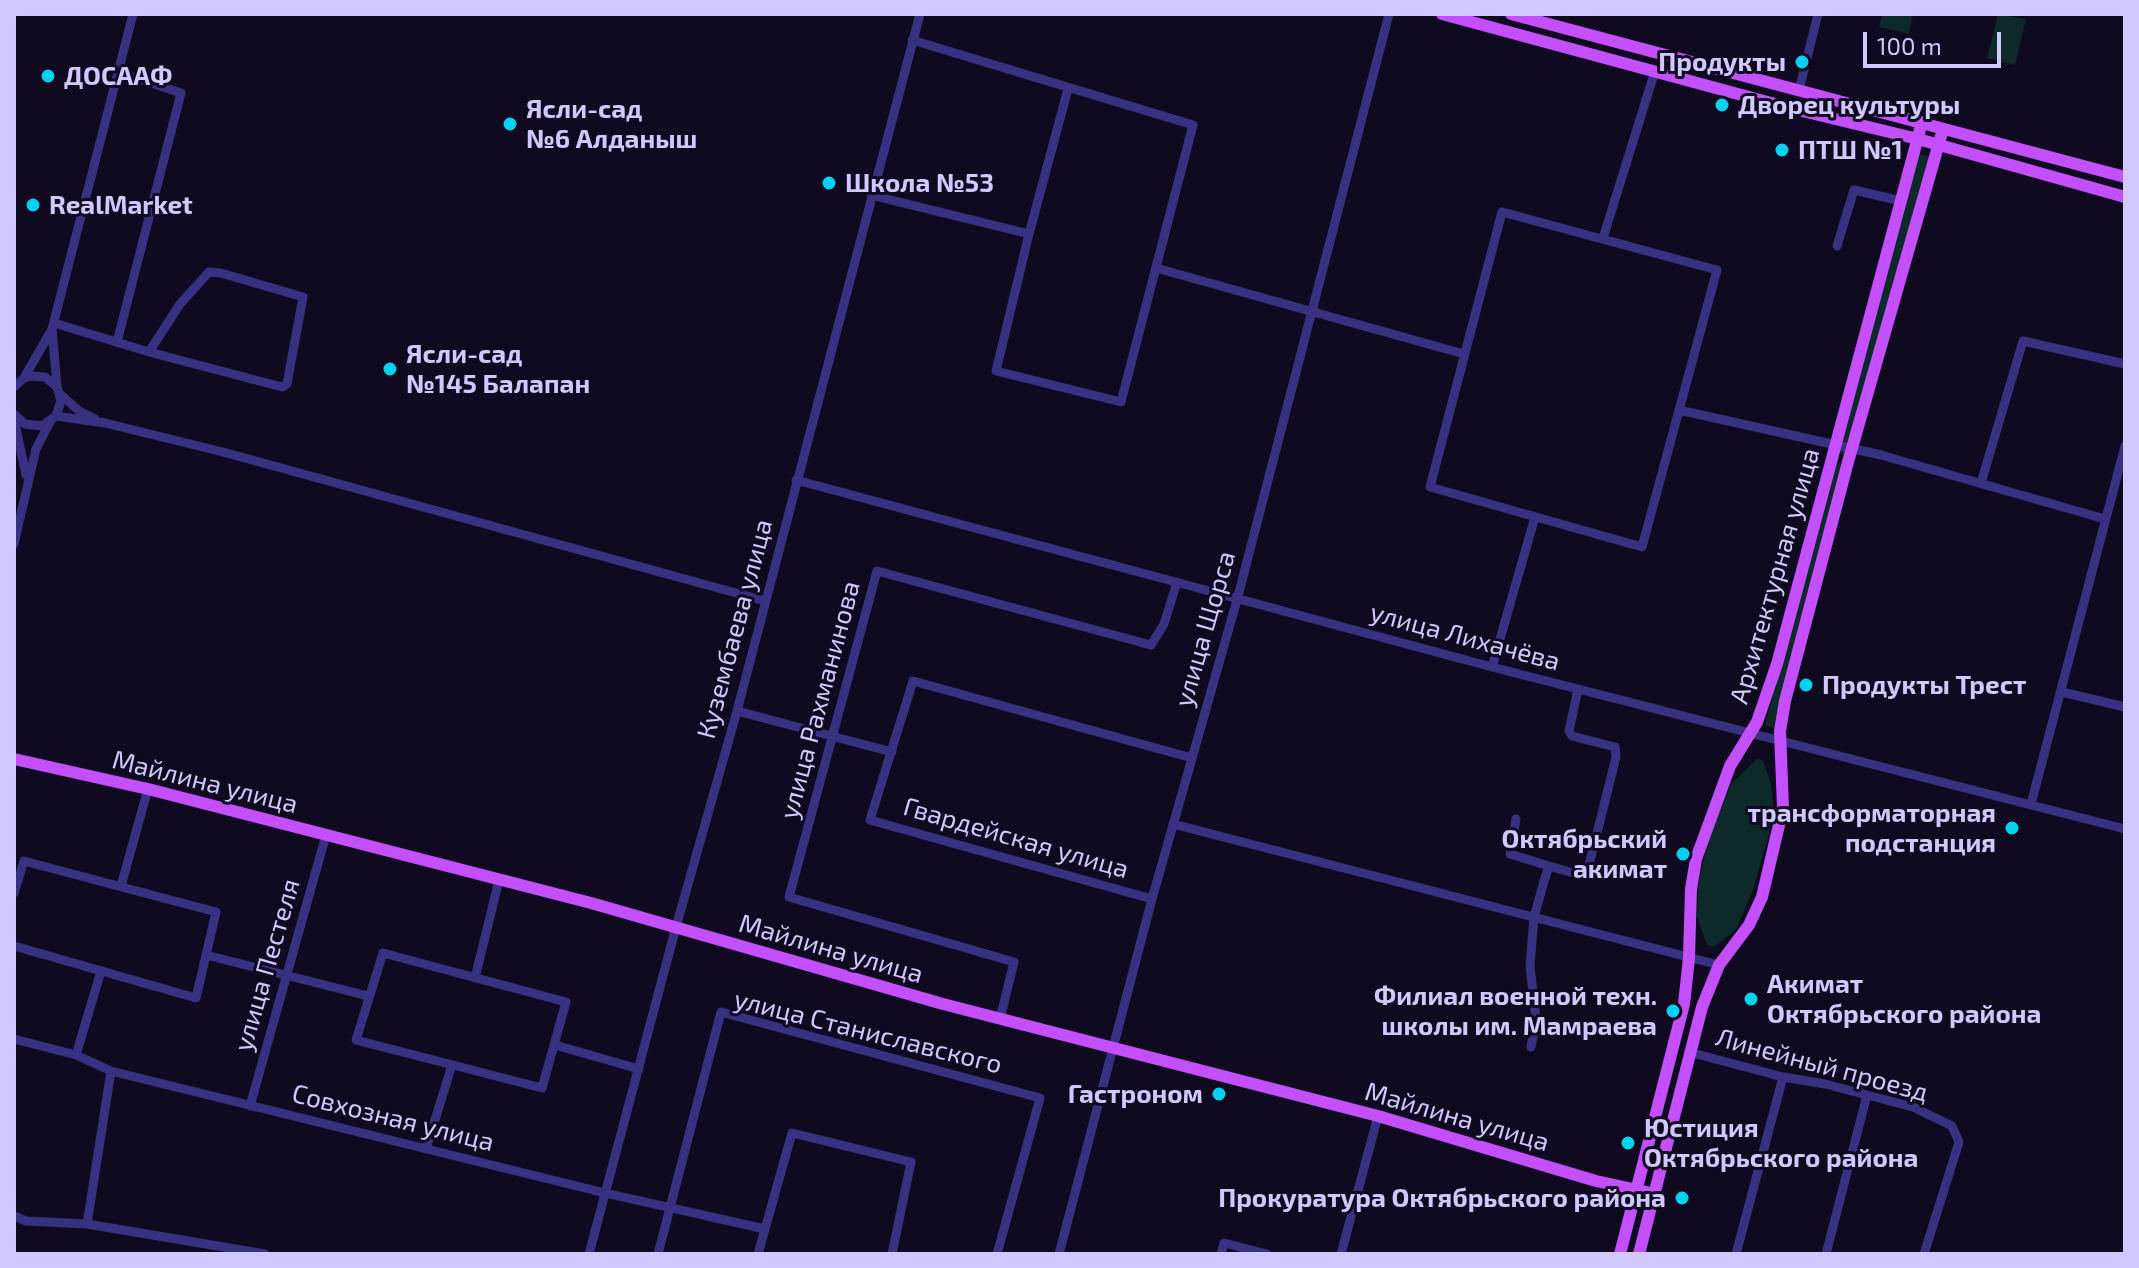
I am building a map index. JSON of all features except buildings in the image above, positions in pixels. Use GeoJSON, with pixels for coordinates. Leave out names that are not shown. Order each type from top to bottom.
{"type":"FeatureCollection","features":[{"type":"Feature","properties":{"kind":"main road"},"geometry":{"type":"LineString","coordinates":[[1442,14],[1786,107],[1918,139],[2125,197]]}},
{"type":"Feature","properties":{"kind":"main road"},"geometry":{"type":"LineString","coordinates":[[1511,14],[2125,177]]}},
{"type":"Feature","properties":{"kind":"main road","name":"Архитектурная улица"},"geometry":{"type":"LineString","coordinates":[[1620,1254],[1684,1004],[1691,889],[1696,859],[1730,766],[1757,722],[1777,664],[1922,122]]}},
{"type":"Feature","properties":{"kind":"main road","name":"Архитектурная улица"},"geometry":{"type":"LineString","coordinates":[[1639,1254],[1702,1007],[1719,965],[1749,925],[1762,897],[1783,808],[1780,742],[1785,701],[1852,449],[1943,129]]}},
{"type":"Feature","properties":{"kind":"main road","name":"Майлина улица"},"geometry":{"type":"LineString","coordinates":[[14,759],[148,789],[499,880],[1000,1019],[1378,1116],[1596,1181],[1656,1194]]}},
{"type":"Feature","properties":{"kind":"street"},"geometry":{"type":"LineString","coordinates":[[17,382],[53,326],[133,14]]}},
{"type":"Feature","properties":{"kind":"street","name":"Кузембаева улица"},"geometry":{"type":"LineString","coordinates":[[589,1254],[737,711],[920,14]]}},
{"type":"Feature","properties":{"kind":"street","name":"улица Щорса"},"geometry":{"type":"LineString","coordinates":[[1059,1254],[1152,899],[1237,600],[1389,14]]}},
{"type":"Feature","properties":{"kind":"street"},"geometry":{"type":"LineString","coordinates":[[1799,90],[1818,14]]}},
{"type":"Feature","properties":{"kind":"street"},"geometry":{"type":"LineString","coordinates":[[912,40],[1193,125],[1121,402],[996,371],[1068,89]]}},
{"type":"Feature","properties":{"kind":"street"},"geometry":{"type":"LineString","coordinates":[[1603,238],[1655,71]]}},
{"type":"Feature","properties":{"kind":"street"},"geometry":{"type":"LineString","coordinates":[[117,342],[181,93],[118,72]]}},
{"type":"Feature","properties":{"kind":"street"},"geometry":{"type":"LineString","coordinates":[[1837,246],[1854,190],[1901,201]]}},
{"type":"Feature","properties":{"kind":"street"},"geometry":{"type":"LineString","coordinates":[[871,195],[1029,234]]}},
{"type":"Feature","properties":{"kind":"street"},"geometry":{"type":"LineString","coordinates":[[1502,212],[1717,270],[1642,547],[1430,487],[1464,354],[1502,212]]}},
{"type":"Feature","properties":{"kind":"street"},"geometry":{"type":"LineString","coordinates":[[1156,268],[1464,354]]}},
{"type":"Feature","properties":{"kind":"street"},"geometry":{"type":"LineString","coordinates":[[53,326],[276,387],[285,386],[303,297],[209,272],[180,304],[149,352]]}},
{"type":"Feature","properties":{"kind":"street"},"geometry":{"type":"LineString","coordinates":[[14,544],[36,449],[60,408],[53,326]]}},
{"type":"Feature","properties":{"kind":"street"},"geometry":{"type":"LineString","coordinates":[[1981,483],[2023,341],[2125,364]]}},
{"type":"Feature","properties":{"kind":"street"},"geometry":{"type":"LineString","coordinates":[[17,382],[45,377],[79,411],[105,423]]}},
{"type":"Feature","properties":{"kind":"street"},"geometry":{"type":"LineString","coordinates":[[1679,410],[1836,444],[2105,519]]}},
{"type":"Feature","properties":{"kind":"street"},"geometry":{"type":"LineString","coordinates":[[14,417],[33,426],[53,419],[105,423],[223,452],[765,601]]}},
{"type":"Feature","properties":{"kind":"street"},"geometry":{"type":"LineString","coordinates":[[14,417],[24,457],[27,486]]}},
{"type":"Feature","properties":{"kind":"street"},"geometry":{"type":"LineString","coordinates":[[2031,804],[2125,446]]}},
{"type":"Feature","properties":{"kind":"street","name":"улица Лихачёва"},"geometry":{"type":"LineString","coordinates":[[796,480],[1492,667],[2125,829]]}},
{"type":"Feature","properties":{"kind":"street"},"geometry":{"type":"LineString","coordinates":[[1492,667],[1535,517]]}},
{"type":"Feature","properties":{"kind":"street","name":"улица Рахманинова"},"geometry":{"type":"LineString","coordinates":[[1000,1019],[1014,962],[789,897],[877,571],[1151,645],[1164,624],[1177,582]]}},
{"type":"Feature","properties":{"kind":"street","name":"Гвардейская улица"},"geometry":{"type":"LineString","coordinates":[[1152,899],[870,820],[913,681],[1192,758]]}},
{"type":"Feature","properties":{"kind":"street"},"geometry":{"type":"LineString","coordinates":[[1516,819],[1510,854],[1580,875],[1587,873],[1616,757],[1615,747],[1572,736],[1569,731],[1578,689]]}},
{"type":"Feature","properties":{"kind":"street"},"geometry":{"type":"LineString","coordinates":[[2062,692],[2125,707]]}},
{"type":"Feature","properties":{"kind":"street"},"geometry":{"type":"LineString","coordinates":[[737,711],[892,752]]}},
{"type":"Feature","properties":{"kind":"street"},"geometry":{"type":"LineString","coordinates":[[121,886],[148,789]]}},
{"type":"Feature","properties":{"kind":"street"},"geometry":{"type":"LineString","coordinates":[[1173,824],[1719,965]]}},
{"type":"Feature","properties":{"kind":"street","name":"улица Пестеля"},"geometry":{"type":"LineString","coordinates":[[250,1106],[326,835]]}},
{"type":"Feature","properties":{"kind":"street"},"geometry":{"type":"LineString","coordinates":[[14,893],[24,861],[216,912],[196,998],[14,946]]}},
{"type":"Feature","properties":{"kind":"street"},"geometry":{"type":"LineString","coordinates":[[1531,1047],[1536,1019],[1530,966],[1534,917],[1549,866]]}},
{"type":"Feature","properties":{"kind":"street"},"geometry":{"type":"LineString","coordinates":[[475,978],[499,880]]}},
{"type":"Feature","properties":{"kind":"street"},"geometry":{"type":"LineString","coordinates":[[383,953],[566,1002],[542,1088],[356,1040],[368,996],[383,953]]}},
{"type":"Feature","properties":{"kind":"street"},"geometry":{"type":"LineString","coordinates":[[206,955],[368,996]]}},
{"type":"Feature","properties":{"kind":"street"},"geometry":{"type":"LineString","coordinates":[[76,1055],[101,971]]}},
{"type":"Feature","properties":{"kind":"street","name":"улица Станиславского"},"geometry":{"type":"LineString","coordinates":[[658,1254],[721,1012],[1040,1098],[997,1254]]}},
{"type":"Feature","properties":{"kind":"street","name":"Совхозная улица"},"geometry":{"type":"LineString","coordinates":[[14,1039],[76,1055],[111,1071],[605,1193],[765,1229]]}},
{"type":"Feature","properties":{"kind":"street"},"geometry":{"type":"LineString","coordinates":[[555,1045],[639,1069]]}},
{"type":"Feature","properties":{"kind":"street","name":"Линейный проезд"},"geometry":{"type":"LineString","coordinates":[[1689,1052],[1913,1107],[1952,1126],[1959,1142],[1924,1254]]}},
{"type":"Feature","properties":{"kind":"street"},"geometry":{"type":"LineString","coordinates":[[426,1149],[452,1065]]}},
{"type":"Feature","properties":{"kind":"street"},"geometry":{"type":"LineString","coordinates":[[87,1224],[111,1071]]}},
{"type":"Feature","properties":{"kind":"street"},"geometry":{"type":"LineString","coordinates":[[1736,1254],[1783,1077]]}},
{"type":"Feature","properties":{"kind":"street"},"geometry":{"type":"LineString","coordinates":[[1826,1254],[1867,1095]]}},
{"type":"Feature","properties":{"kind":"street"},"geometry":{"type":"LineString","coordinates":[[1341,1254],[1378,1116]]}},
{"type":"Feature","properties":{"kind":"street"},"geometry":{"type":"LineString","coordinates":[[758,1254],[792,1133],[911,1162],[892,1254]]}},
{"type":"Feature","properties":{"kind":"street"},"geometry":{"type":"LineString","coordinates":[[14,1216],[26,1221],[87,1224],[265,1254]]}},
{"type":"Feature","properties":{"kind":"street"},"geometry":{"type":"LineString","coordinates":[[1221,1254],[1224,1243],[1267,1254]]}},
{"type":"Feature","properties":{"kind":"green space"},"geometry":{"type":"Polygon","coordinates":[[[1882,14],[1913,14],[1909,34],[1879,27],[1882,14]]]}},
{"type":"Feature","properties":{"kind":"green space"},"geometry":{"type":"Polygon","coordinates":[[[1998,14],[2026,19],[2015,65],[1987,58],[1998,14]]]}},
{"type":"Feature","properties":{"kind":"green space"},"geometry":{"type":"Polygon","coordinates":[[[1918,154],[1931,157],[1848,457],[1837,454],[1918,154]]]}},
{"type":"Feature","properties":{"kind":"green space"},"geometry":{"type":"Polygon","coordinates":[[[1836,463],[1845,465],[1776,729],[1765,725],[1836,463]]]}},
{"type":"Feature","properties":{"kind":"green space"},"geometry":{"type":"Polygon","coordinates":[[[1757,759],[1763,760],[1771,784],[1774,810],[1768,837],[1754,888],[1736,930],[1714,947],[1707,945],[1697,917],[1699,880],[1709,838],[1731,784],[1757,759]]]}},
{"type":"Feature","properties":{"kind":"place","name":"Продукты"},"geometry":{"type":"Point","coordinates":[1802,62]}},
{"type":"Feature","properties":{"kind":"place","name":"ДОСААФ"},"geometry":{"type":"Point","coordinates":[48,76]}},
{"type":"Feature","properties":{"kind":"place","name":"Дворец культуры"},"geometry":{"type":"Point","coordinates":[1722,105]}},
{"type":"Feature","properties":{"kind":"place","name":"Ясли-сад №6 Алданыш"},"geometry":{"type":"Point","coordinates":[510,124]}},
{"type":"Feature","properties":{"kind":"place","name":"ПТШ №1"},"geometry":{"type":"Point","coordinates":[1782,150]}},
{"type":"Feature","properties":{"kind":"place","name":"Школа №53"},"geometry":{"type":"Point","coordinates":[829,183]}},
{"type":"Feature","properties":{"kind":"place","name":"RealMarket"},"geometry":{"type":"Point","coordinates":[33,205]}},
{"type":"Feature","properties":{"kind":"place","name":"Ясли-сад №145 Балапан"},"geometry":{"type":"Point","coordinates":[390,369]}},
{"type":"Feature","properties":{"kind":"place","name":"Продукты Трест"},"geometry":{"type":"Point","coordinates":[1806,685]}},
{"type":"Feature","properties":{"kind":"place","name":"трансформаторная подстанция"},"geometry":{"type":"Point","coordinates":[2012,828]}},
{"type":"Feature","properties":{"kind":"place","name":"Октябрьский акимат"},"geometry":{"type":"Point","coordinates":[1683,854]}},
{"type":"Feature","properties":{"kind":"place","name":"Акимат Октябрьского района"},"geometry":{"type":"Point","coordinates":[1751,999]}},
{"type":"Feature","properties":{"kind":"place","name":"Филиал военной техн. школы им. Мамраева"},"geometry":{"type":"Point","coordinates":[1673,1011]}},
{"type":"Feature","properties":{"kind":"place","name":"Гастроном"},"geometry":{"type":"Point","coordinates":[1219,1094]}},
{"type":"Feature","properties":{"kind":"place","name":"Юстиция Октябрьского района"},"geometry":{"type":"Point","coordinates":[1628,1143]}},
{"type":"Feature","properties":{"kind":"place","name":"Прокуратура Октябрьского района"},"geometry":{"type":"Point","coordinates":[1682,1198]}}]}
